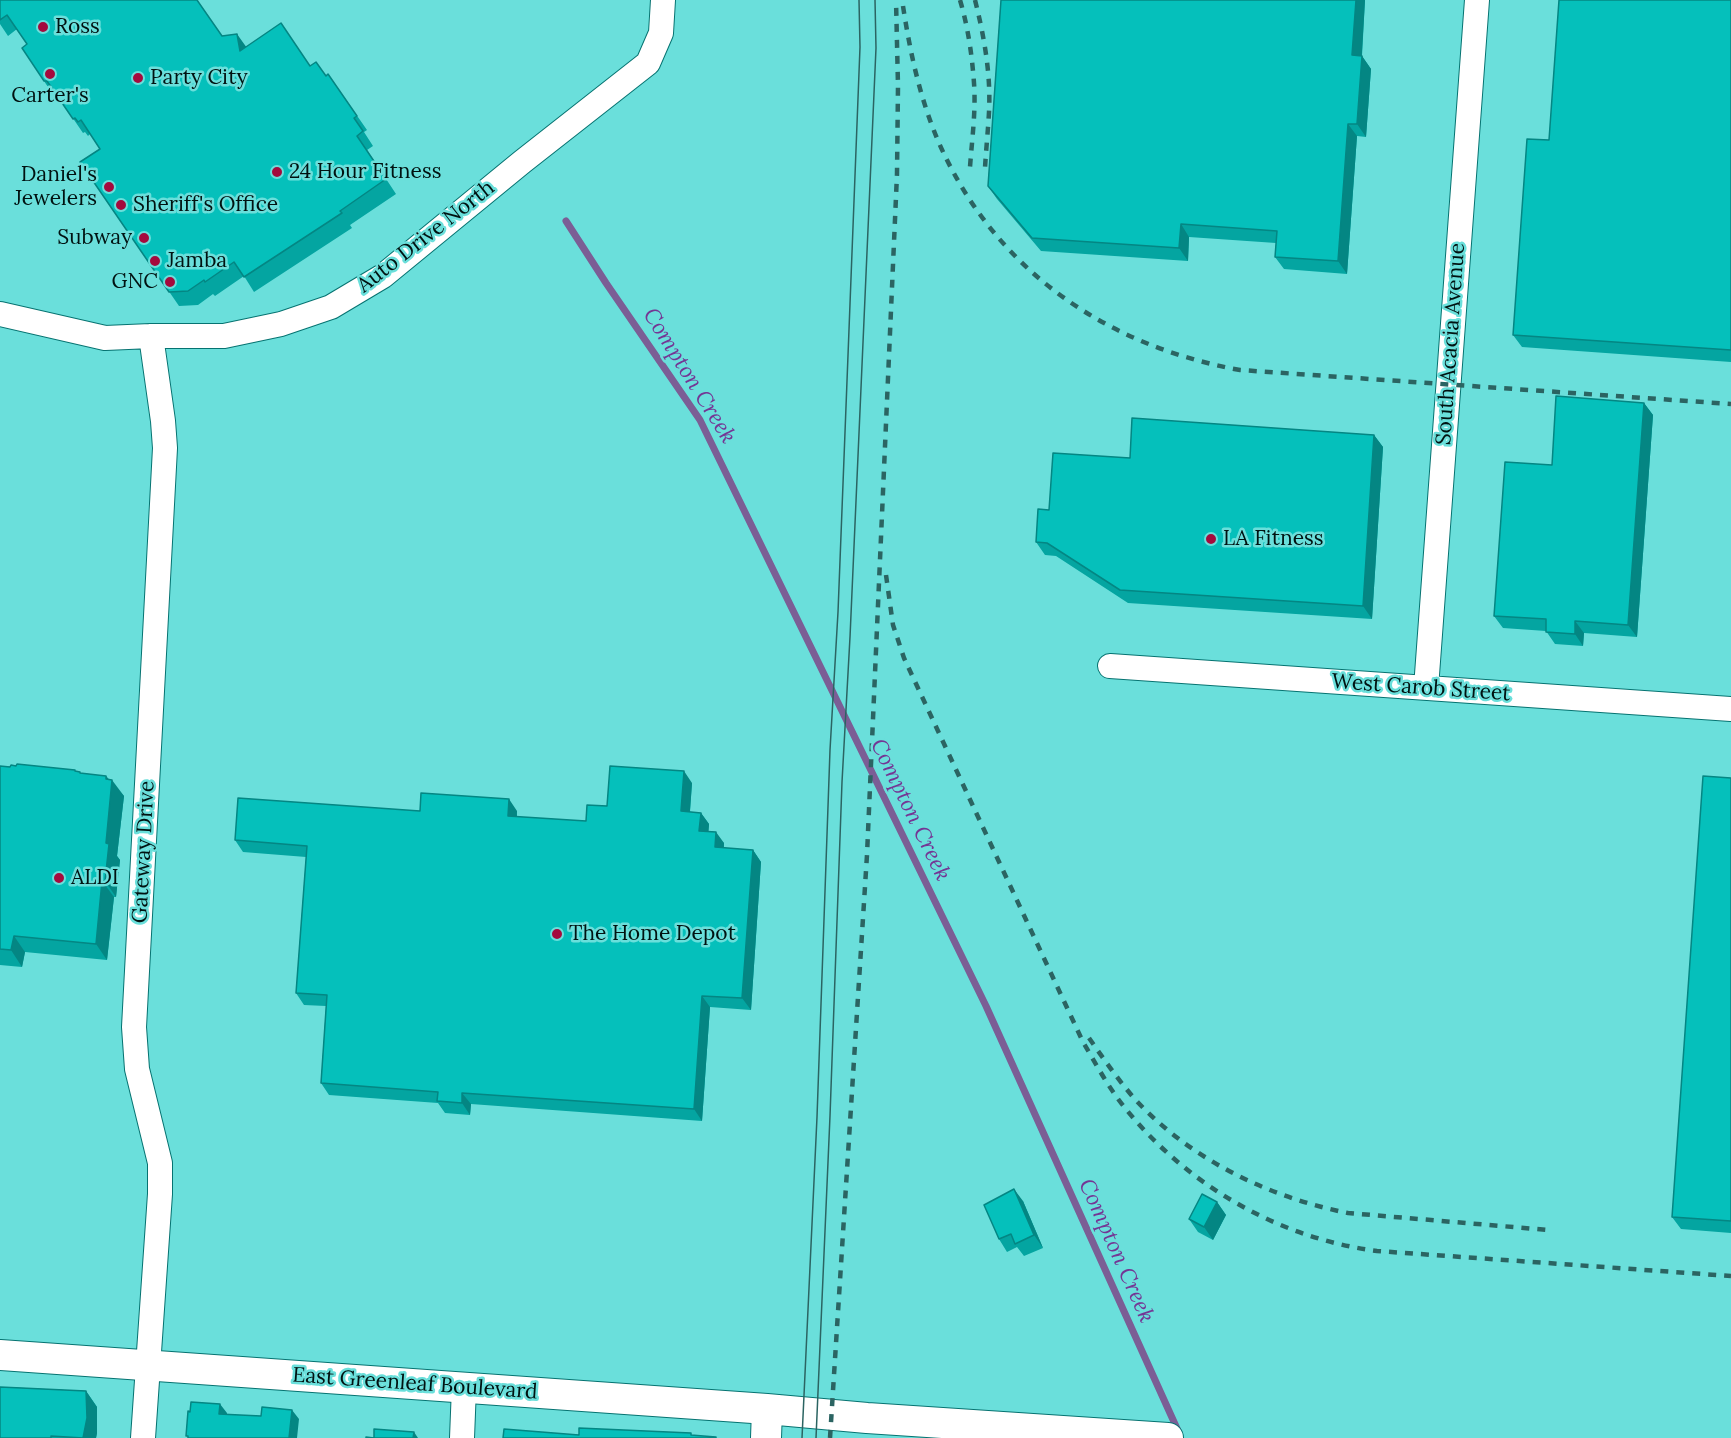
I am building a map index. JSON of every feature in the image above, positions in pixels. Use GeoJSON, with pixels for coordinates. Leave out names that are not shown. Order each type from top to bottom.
{"type":"FeatureCollection","features":[{"type":"Feature","properties":{"kind":"street","name":"Auto Drive North"},"geometry":{"type":"LineString","coordinates":[[0,314],[105,338],[224,336],[281,324],[331,307],[383,276],[648,63],[662,33],[663,0]]}},
{"type":"Feature","properties":{"kind":"street","name":"South Acacia Avenue"},"geometry":{"type":"LineString","coordinates":[[1426,688],[1477,0]]}},
{"type":"Feature","properties":{"kind":"street","name":"Gateway Drive"},"geometry":{"type":"LineString","coordinates":[[143,1438],[160,1194],[160,1162],[137,1069],[135,1027],[165,448],[151,336]]}},
{"type":"Feature","properties":{"kind":"street","name":"West Carob Street"},"geometry":{"type":"LineString","coordinates":[[1110,666],[1731,709]]}},
{"type":"Feature","properties":{"kind":"street","name":"East Greenleaf Boulevard"},"geometry":{"type":"LineString","coordinates":[[0,1355],[767,1408],[831,1414],[866,1428],[1157,1437]]}},
{"type":"Feature","properties":{"kind":"street"},"geometry":{"type":"LineString","coordinates":[[462,1438],[464,1387]]}},
{"type":"Feature","properties":{"kind":"street"},"geometry":{"type":"LineString","coordinates":[[766,1438],[767,1408]]}},
{"type":"Feature","properties":{"kind":"building"},"geometry":{"type":"Polygon","coordinates":[[[0,0],[197,0],[222,36],[237,34],[240,51],[281,23],[310,66],[316,62],[326,76],[328,74],[357,116],[354,118],[363,131],[357,136],[386,179],[340,211],[342,213],[244,277],[234,262],[188,291],[169,292],[80,162],[100,149],[81,120],[78,122],[75,118],[73,119],[47,81],[44,81],[22,48],[27,44],[7,15],[0,20],[0,0]]]}},
{"type":"Feature","properties":{"kind":"building"},"geometry":{"type":"Polygon","coordinates":[[[1001,0],[1356,0],[1352,55],[1362,56],[1357,124],[1348,124],[1338,261],[1275,257],[1277,231],[1181,224],[1179,248],[1032,238],[988,186],[1001,0]]]}},
{"type":"Feature","properties":{"kind":"building"},"geometry":{"type":"Polygon","coordinates":[[[1559,0],[1731,0],[1731,350],[1513,335],[1527,139],[1549,140],[1559,0]]]}},
{"type":"Feature","properties":{"kind":"building"},"geometry":{"type":"Polygon","coordinates":[[[1556,396],[1644,403],[1628,625],[1575,621],[1575,634],[1546,632],[1546,619],[1494,616],[1505,462],[1552,465],[1556,396]]]}},
{"type":"Feature","properties":{"kind":"building","name":"LA Fitness"},"geometry":{"type":"Polygon","coordinates":[[[1132,418],[1374,435],[1363,606],[1120,590],[1047,543],[1036,542],[1038,509],[1049,510],[1053,453],[1130,458],[1132,418]]]}},
{"type":"Feature","properties":{"kind":"building","name":"ALDI"},"geometry":{"type":"Polygon","coordinates":[[[17,764],[75,770],[80,773],[106,776],[106,779],[112,780],[106,843],[109,844],[105,881],[102,881],[96,944],[14,936],[11,950],[0,949],[0,766],[10,767],[17,764]]]}},
{"type":"Feature","properties":{"kind":"building","name":"The Home Depot"},"geometry":{"type":"Polygon","coordinates":[[[610,766],[684,771],[681,811],[701,813],[699,831],[716,832],[715,847],[753,850],[742,998],[702,996],[694,1109],[462,1093],[462,1103],[437,1101],[438,1092],[321,1083],[327,995],[296,993],[307,846],[235,840],[238,798],[420,811],[421,793],[509,799],[508,816],[586,821],[587,805],[607,806],[610,766]]]}},
{"type":"Feature","properties":{"kind":"building"},"geometry":{"type":"Polygon","coordinates":[[[1703,776],[1731,778],[1731,1221],[1672,1217],[1703,776]]]}},
{"type":"Feature","properties":{"kind":"building"},"geometry":{"type":"Polygon","coordinates":[[[1014,1189],[1034,1235],[1015,1244],[1011,1234],[999,1239],[984,1205],[1014,1189]]]}},
{"type":"Feature","properties":{"kind":"building"},"geometry":{"type":"Polygon","coordinates":[[[1202,1194],[1217,1202],[1204,1227],[1189,1219],[1202,1194]]]}},
{"type":"Feature","properties":{"kind":"building"},"geometry":{"type":"Polygon","coordinates":[[[0,1387],[86,1391],[87,1418],[83,1438],[51,1436],[51,1438],[0,1438],[0,1387]]]}},
{"type":"Feature","properties":{"kind":"building"},"geometry":{"type":"Polygon","coordinates":[[[191,1402],[220,1404],[219,1414],[261,1416],[262,1407],[292,1410],[289,1438],[188,1438],[186,1436],[188,1411],[190,1412],[191,1402]]]}},
{"type":"Feature","properties":{"kind":"building"},"geometry":{"type":"Polygon","coordinates":[[[579,1428],[691,1433],[691,1435],[716,1438],[503,1438],[504,1429],[579,1435],[579,1428]]]}},
{"type":"Feature","properties":{"kind":"building"},"geometry":{"type":"Polygon","coordinates":[[[374,1429],[414,1432],[413,1438],[374,1438],[374,1429]]]}},
{"type":"Feature","properties":{"kind":"waterway","name":"Compton Creek"},"geometry":{"type":"LineString","coordinates":[[566,221],[700,420],[986,1006],[1179,1433]]}},
{"type":"Feature","properties":{"kind":"tram line"},"geometry":{"type":"LineString","coordinates":[[802,1438],[817,1117],[830,750],[838,612],[860,47],[859,0]]}},
{"type":"Feature","properties":{"kind":"tram line"},"geometry":{"type":"LineString","coordinates":[[816,1438],[842,782],[876,48],[875,0]]}},
{"type":"Feature","properties":{"kind":"railway"},"geometry":{"type":"LineString","coordinates":[[830,1438],[867,855],[897,174],[896,0]]}},
{"type":"Feature","properties":{"kind":"railway"},"geometry":{"type":"LineString","coordinates":[[960,0],[969,41],[974,83],[970,167]]}},
{"type":"Feature","properties":{"kind":"railway"},"geometry":{"type":"LineString","coordinates":[[975,0],[984,41],[989,84],[985,168]]}},
{"type":"Feature","properties":{"kind":"railway"},"geometry":{"type":"LineString","coordinates":[[903,6],[916,75],[932,126],[963,188],[991,229],[1024,264],[1060,295],[1101,321],[1144,342],[1191,359],[1240,370],[1731,404]]}},
{"type":"Feature","properties":{"kind":"railway"},"geometry":{"type":"LineString","coordinates":[[886,575],[893,625],[904,658],[1083,1042],[1125,1108],[1177,1161],[1206,1184],[1237,1204],[1305,1234],[1340,1244],[1377,1251],[1731,1276]]}},
{"type":"Feature","properties":{"kind":"railway"},"geometry":{"type":"LineString","coordinates":[[1089,1038],[1133,1097],[1178,1139],[1231,1172],[1259,1185],[1288,1197],[1348,1213],[1548,1230]]}},
{"type":"Feature","properties":{"kind":"place","name":"Ross"},"geometry":{"type":"Point","coordinates":[43,27]}},
{"type":"Feature","properties":{"kind":"place","name":"Carter's"},"geometry":{"type":"Point","coordinates":[50,74]}},
{"type":"Feature","properties":{"kind":"place","name":"Party City"},"geometry":{"type":"Point","coordinates":[138,78]}},
{"type":"Feature","properties":{"kind":"place","name":"24 Hour Fitness"},"geometry":{"type":"Point","coordinates":[277,172]}},
{"type":"Feature","properties":{"kind":"place","name":"Daniel's Jewelers"},"geometry":{"type":"Point","coordinates":[109,187]}},
{"type":"Feature","properties":{"kind":"place","name":"Sheriff's Office"},"geometry":{"type":"Point","coordinates":[121,205]}},
{"type":"Feature","properties":{"kind":"place","name":"Subway"},"geometry":{"type":"Point","coordinates":[144,238]}},
{"type":"Feature","properties":{"kind":"place","name":"Jamba"},"geometry":{"type":"Point","coordinates":[155,261]}},
{"type":"Feature","properties":{"kind":"place","name":"GNC"},"geometry":{"type":"Point","coordinates":[170,282]}},
{"type":"Feature","properties":{"kind":"place","name":"LA Fitness"},"geometry":{"type":"Point","coordinates":[1211,539]}},
{"type":"Feature","properties":{"kind":"place","name":"ALDI"},"geometry":{"type":"Point","coordinates":[59,878]}},
{"type":"Feature","properties":{"kind":"place","name":"The Home Depot"},"geometry":{"type":"Point","coordinates":[557,934]}}]}
